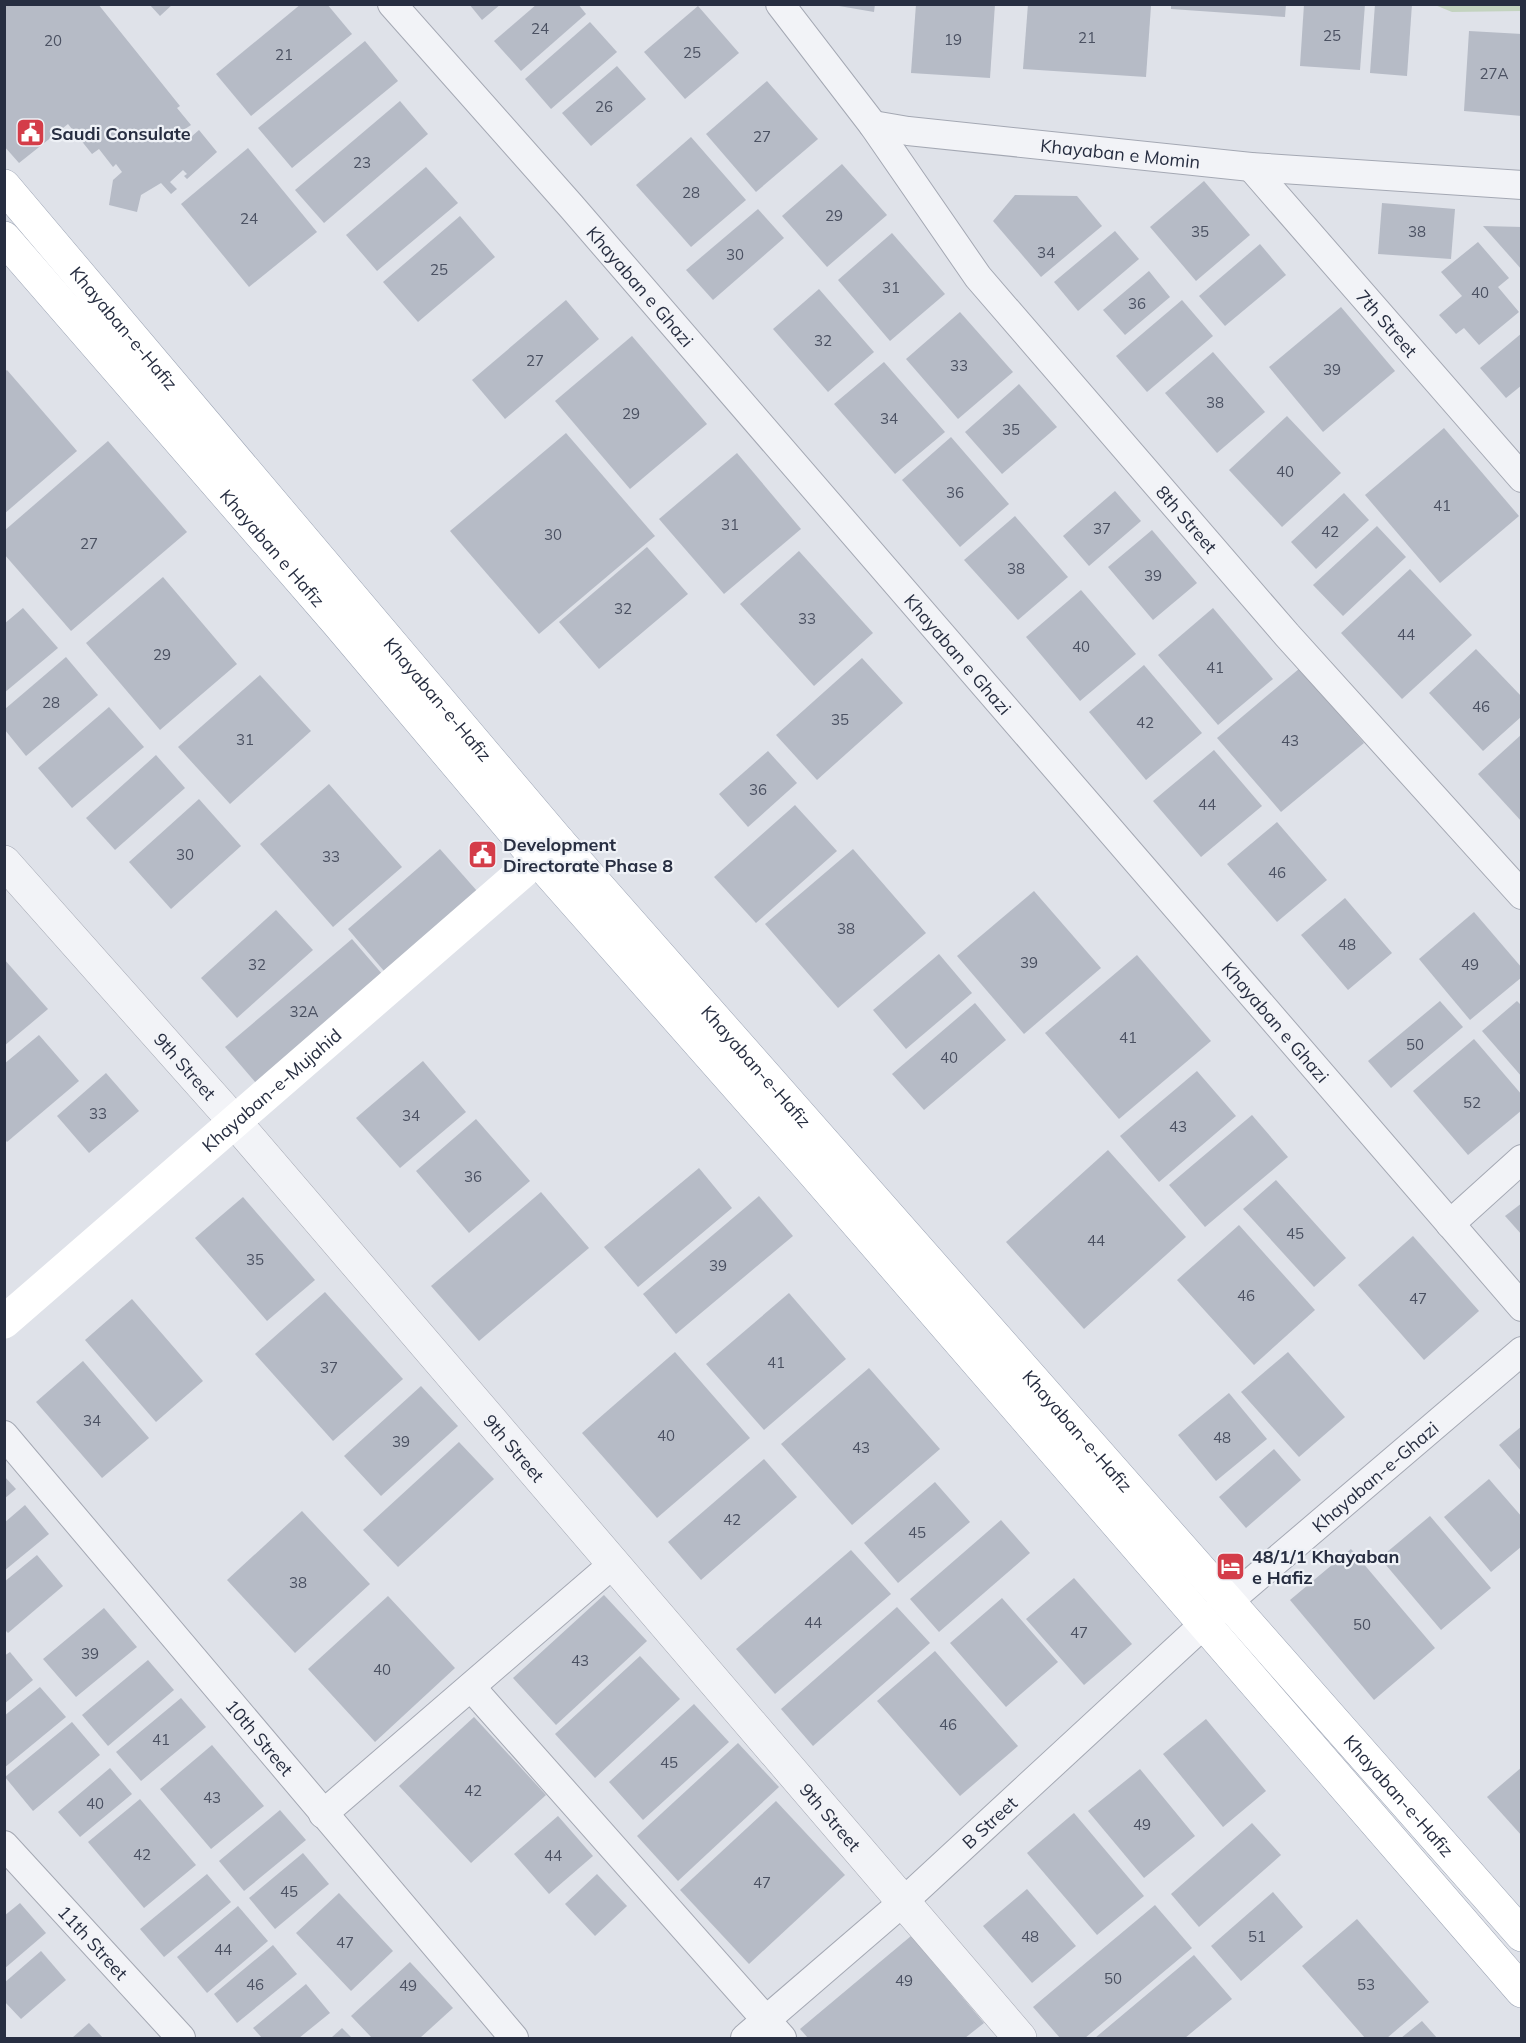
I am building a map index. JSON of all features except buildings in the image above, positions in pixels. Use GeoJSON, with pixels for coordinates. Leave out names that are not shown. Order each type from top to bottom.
{"type":"FeatureCollection","features":[{"type":"Feature","properties":{"kind":"main road","name":"Khayaban-e-Hafiz"},"geometry":{"type":"LineString","coordinates":[[4,186],[807,1165],[1521,1991]]}},
{"type":"Feature","properties":{"kind":"main road","name":"Khayaban e Hafiz"},"geometry":{"type":"LineString","coordinates":[[4,238],[331,614],[548,850]]}},
{"type":"Feature","properties":{"kind":"main road","name":"Khayaban-e-Hafiz"},"geometry":{"type":"LineString","coordinates":[[548,850],[1229,1601],[1521,1935]]}},
{"type":"Feature","properties":{"kind":"main road","name":"Khayaban-e-Mujahid"},"geometry":{"type":"LineString","coordinates":[[4,1322],[548,850]]}},
{"type":"Feature","properties":{"kind":"street","name":"Khayaban e Ghazi"},"geometry":{"type":"LineString","coordinates":[[392,4],[571,206],[1521,1307]]}},
{"type":"Feature","properties":{"kind":"street"},"geometry":{"type":"LineString","coordinates":[[780,4],[873,125]]}},
{"type":"Feature","properties":{"kind":"street","name":"Khayaban e Momin"},"geometry":{"type":"LineString","coordinates":[[873,125],[908,131],[1251,167],[1521,185]]}},
{"type":"Feature","properties":{"kind":"street","name":"8th Street"},"geometry":{"type":"LineString","coordinates":[[873,125],[978,277],[1287,635],[1521,895]]}},
{"type":"Feature","properties":{"kind":"street","name":"7th Street"},"geometry":{"type":"LineString","coordinates":[[1251,167],[1521,478]]}},
{"type":"Feature","properties":{"kind":"street","name":"9th Street"},"geometry":{"type":"LineString","coordinates":[[4,862],[235,1122],[1020,2038]]}},
{"type":"Feature","properties":{"kind":"street"},"geometry":{"type":"LineString","coordinates":[[1450,1224],[1521,1159]]}},
{"type":"Feature","properties":{"kind":"street","name":"Khayaban-e-Ghazi"},"geometry":{"type":"LineString","coordinates":[[1229,1601],[1521,1350]]}},
{"type":"Feature","properties":{"kind":"street","name":"10th Street"},"geometry":{"type":"LineString","coordinates":[[4,1435],[509,2037]]}},
{"type":"Feature","properties":{"kind":"street"},"geometry":{"type":"LineString","coordinates":[[323,1814],[614,1564]]}},
{"type":"Feature","properties":{"kind":"street","name":"B Street"},"geometry":{"type":"LineString","coordinates":[[764,2032],[1229,1601]]}},
{"type":"Feature","properties":{"kind":"street"},"geometry":{"type":"LineString","coordinates":[[471,1687],[764,2032]]}},
{"type":"Feature","properties":{"kind":"street","name":"11th Street"},"geometry":{"type":"LineString","coordinates":[[4,1845],[181,2038]]}},
{"type":"Feature","properties":{"kind":"green space"},"geometry":{"type":"Polygon","coordinates":[[[1435,5],[1521,5],[1521,11],[1452,12],[1435,5]]]}},
{"type":"Feature","properties":{"kind":"place","name":"Saudi Consulate"},"geometry":{"type":"Point","coordinates":[30,133]}},
{"type":"Feature","properties":{"kind":"place","name":"Development Directorate Phase 8"},"geometry":{"type":"Point","coordinates":[482,854]}},
{"type":"Feature","properties":{"kind":"place","name":"48/1/1 Khayaban e Hafiz"},"geometry":{"type":"Point","coordinates":[1231,1566]}}]}
